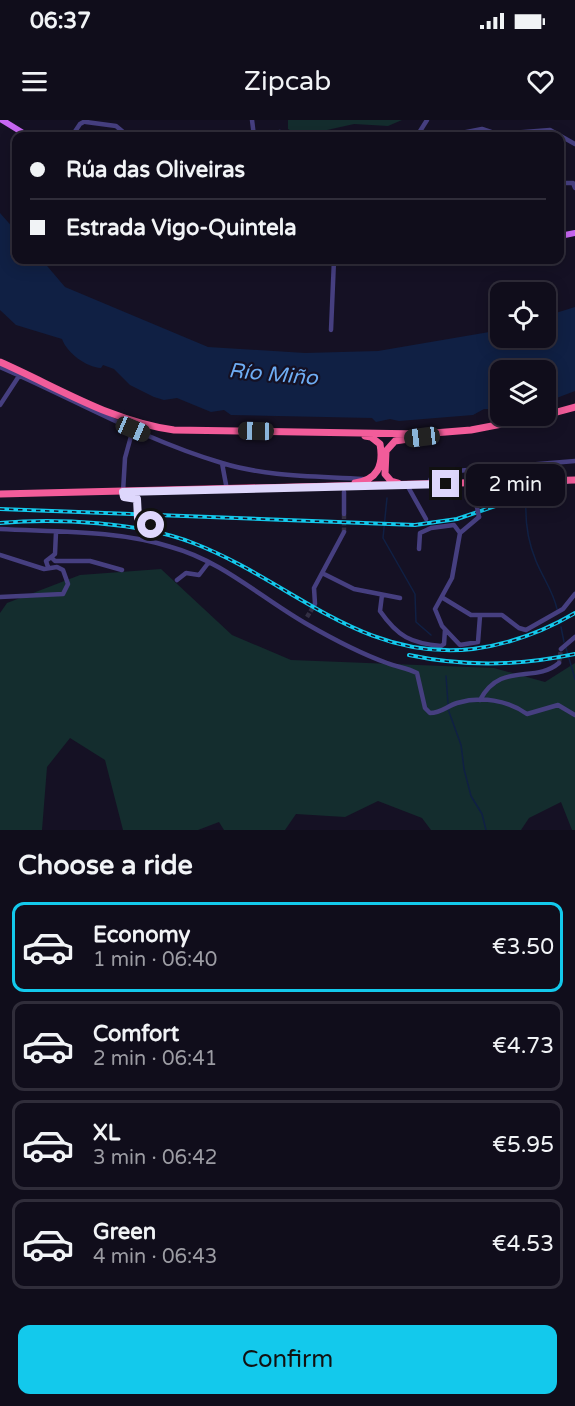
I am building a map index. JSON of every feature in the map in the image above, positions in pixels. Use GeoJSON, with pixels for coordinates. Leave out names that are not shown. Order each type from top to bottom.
{"type":"FeatureCollection","features":[{"type":"Feature","properties":{"kind":"highway"},"geometry":{"type":"LineString","coordinates":[[0,362],[115,416],[155,428],[421,434],[471,430]]}},
{"type":"Feature","properties":{"kind":"highway"},"geometry":{"type":"LineString","coordinates":[[556,412],[575,407]]}},
{"type":"Feature","properties":{"kind":"highway"},"geometry":{"type":"LineString","coordinates":[[428,485],[395,483],[388,477],[385,471],[385,456],[389,446],[405,439],[491,426]]}},
{"type":"Feature","properties":{"kind":"highway"},"geometry":{"type":"LineString","coordinates":[[0,494],[333,487],[370,479],[377,474],[380,444],[371,436],[277,431]]}},
{"type":"Feature","properties":{"kind":"highway"},"geometry":{"type":"LineString","coordinates":[[308,488],[347,485],[575,480]]}},
{"type":"Feature","properties":{"kind":"main road"},"geometry":{"type":"LineString","coordinates":[[2,120],[22,132]]}},
{"type":"Feature","properties":{"kind":"street"},"geometry":{"type":"LineString","coordinates":[[75,132],[80,124],[86,121],[116,126],[123,132]]}},
{"type":"Feature","properties":{"kind":"street"},"geometry":{"type":"LineString","coordinates":[[467,132],[482,129],[491,132]]}},
{"type":"Feature","properties":{"kind":"street"},"geometry":{"type":"LineString","coordinates":[[514,132],[532,130],[540,132]]}},
{"type":"Feature","properties":{"kind":"street"},"geometry":{"type":"LineString","coordinates":[[331,330],[334,264]]}},
{"type":"Feature","properties":{"kind":"street"},"geometry":{"type":"LineString","coordinates":[[0,367],[133,429],[222,463],[347,485],[344,514]]}},
{"type":"Feature","properties":{"kind":"street"},"geometry":{"type":"LineString","coordinates":[[0,405],[19,376]]}},
{"type":"Feature","properties":{"kind":"street"},"geometry":{"type":"LineString","coordinates":[[133,429],[125,458],[123,492],[124,497],[137,499],[138,518],[151,525]]}},
{"type":"Feature","properties":{"kind":"street"},"geometry":{"type":"LineString","coordinates":[[428,485],[433,474],[444,472],[575,461]]}},
{"type":"Feature","properties":{"kind":"street"},"geometry":{"type":"LineString","coordinates":[[222,463],[227,490]]}},
{"type":"Feature","properties":{"kind":"street"},"geometry":{"type":"LineString","coordinates":[[480,483],[477,507],[479,517],[460,533],[452,578],[435,609],[445,630],[460,645],[478,642],[480,615]]}},
{"type":"Feature","properties":{"kind":"street"},"geometry":{"type":"LineString","coordinates":[[406,485],[426,519]]}},
{"type":"Feature","properties":{"kind":"street"},"geometry":{"type":"LineString","coordinates":[[419,549],[420,533],[424,530],[454,525],[460,533]]}},
{"type":"Feature","properties":{"kind":"street"},"geometry":{"type":"LineString","coordinates":[[0,529],[115,536],[181,550],[209,562],[304,623],[388,664],[417,673],[425,708],[430,713],[438,713],[457,704],[480,700],[502,701],[527,714],[558,705],[575,715]]}},
{"type":"Feature","properties":{"kind":"street"},"geometry":{"type":"LineString","coordinates":[[48,567],[46,561],[55,554],[56,532]]}},
{"type":"Feature","properties":{"kind":"street"},"geometry":{"type":"LineString","coordinates":[[315,604],[314,588],[344,532]]}},
{"type":"Feature","properties":{"kind":"street"},"geometry":{"type":"LineString","coordinates":[[0,555],[44,569],[48,567],[63,570],[68,586],[63,594],[0,597]]}},
{"type":"Feature","properties":{"kind":"street"},"geometry":{"type":"LineString","coordinates":[[52,558],[55,561],[90,561],[122,570]]}},
{"type":"Feature","properties":{"kind":"street"},"geometry":{"type":"LineString","coordinates":[[177,580],[186,573],[199,575],[209,562]]}},
{"type":"Feature","properties":{"kind":"street"},"geometry":{"type":"LineString","coordinates":[[322,573],[354,589],[400,598]]}},
{"type":"Feature","properties":{"kind":"street"},"geometry":{"type":"LineString","coordinates":[[443,598],[466,613],[502,615],[519,628],[526,630],[563,609],[575,594]]}},
{"type":"Feature","properties":{"kind":"street"},"geometry":{"type":"LineString","coordinates":[[382,595],[380,611],[406,639],[417,644],[441,646],[444,644],[445,630]]}},
{"type":"Feature","properties":{"kind":"street"},"geometry":{"type":"LineString","coordinates":[[304,623],[307,617]]}},
{"type":"Feature","properties":{"kind":"street"},"geometry":{"type":"LineString","coordinates":[[561,649],[575,637]]}},
{"type":"Feature","properties":{"kind":"street"},"geometry":{"type":"LineString","coordinates":[[480,700],[486,689],[498,682],[522,672],[539,673],[552,670],[560,663]]}},
{"type":"Feature","properties":{"kind":"green space"},"geometry":{"type":"Polygon","coordinates":[[[288,120],[402,120],[388,126],[354,124],[318,132],[293,132],[288,129],[288,120]]]}},
{"type":"Feature","properties":{"kind":"green space"},"geometry":{"type":"Polygon","coordinates":[[[161,569],[232,635],[291,660],[494,668],[545,682],[575,663],[575,830],[572,830],[561,802],[529,818],[521,830],[431,830],[422,818],[378,801],[345,817],[296,814],[285,830],[224,830],[219,822],[198,830],[123,830],[105,760],[70,738],[47,767],[42,830],[0,830],[0,613],[7,603],[80,575],[161,569]]]}},
{"type":"Feature","properties":{"kind":"water","name":"Río Miño"},"geometry":{"type":"Polygon","coordinates":[[[0,213],[12,226],[12,264],[45,264],[65,287],[208,347],[305,353],[378,351],[490,332],[490,348],[556,348],[556,313],[575,307],[575,391],[556,398],[556,360],[490,360],[490,409],[484,409],[473,415],[399,421],[390,419],[376,422],[372,418],[231,415],[224,410],[211,412],[177,398],[164,400],[154,397],[130,385],[114,369],[103,365],[101,368],[95,367],[83,362],[68,349],[62,339],[16,325],[0,310],[0,213]]]}},
{"type":"Feature","properties":{"kind":"waterway"},"geometry":{"type":"LineString","coordinates":[[387,498],[383,538],[415,594],[416,622],[431,635]]}},
{"type":"Feature","properties":{"kind":"waterway"},"geometry":{"type":"LineString","coordinates":[[526,501],[531,546],[557,609]]}},
{"type":"Feature","properties":{"kind":"waterway"},"geometry":{"type":"LineString","coordinates":[[561,627],[564,642]]}},
{"type":"Feature","properties":{"kind":"waterway"},"geometry":{"type":"LineString","coordinates":[[566,648],[575,679]]}},
{"type":"Feature","properties":{"kind":"waterway"},"geometry":{"type":"LineString","coordinates":[[446,676],[448,704]]}},
{"type":"Feature","properties":{"kind":"waterway"},"geometry":{"type":"LineString","coordinates":[[448,709],[461,745],[471,796],[482,814],[486,830]]}},
{"type":"Feature","properties":{"kind":"tunnel"},"geometry":{"type":"LineString","coordinates":[[344,514],[344,532]]}},
{"type":"Feature","properties":{"kind":"tunnel"},"geometry":{"type":"LineString","coordinates":[[147,541],[151,525]]}},
{"type":"Feature","properties":{"kind":"tunnel"},"geometry":{"type":"LineString","coordinates":[[307,617],[315,604]]}},
{"type":"Feature","properties":{"kind":"tunnel"},"geometry":{"type":"LineString","coordinates":[[559,663],[561,649]]}},
{"type":"Feature","properties":{"kind":"railway"},"geometry":{"type":"LineString","coordinates":[[0,509],[415,525],[457,519],[575,479]]}},
{"type":"Feature","properties":{"kind":"railway"},"geometry":{"type":"LineString","coordinates":[[0,523],[46,521],[98,523],[172,536],[228,559],[327,615],[361,631],[396,643],[433,650],[473,649],[500,644],[551,626],[575,613]]}},
{"type":"Feature","properties":{"kind":"railway"},"geometry":{"type":"LineString","coordinates":[[409,655],[451,662],[492,664],[533,661],[575,654]]}},
{"type":"Feature","properties":{"kind":"route"},"geometry":{"type":"LineString","coordinates":[[151,525],[138,518],[137,499],[124,497],[123,492],[446,484]]}}]}
